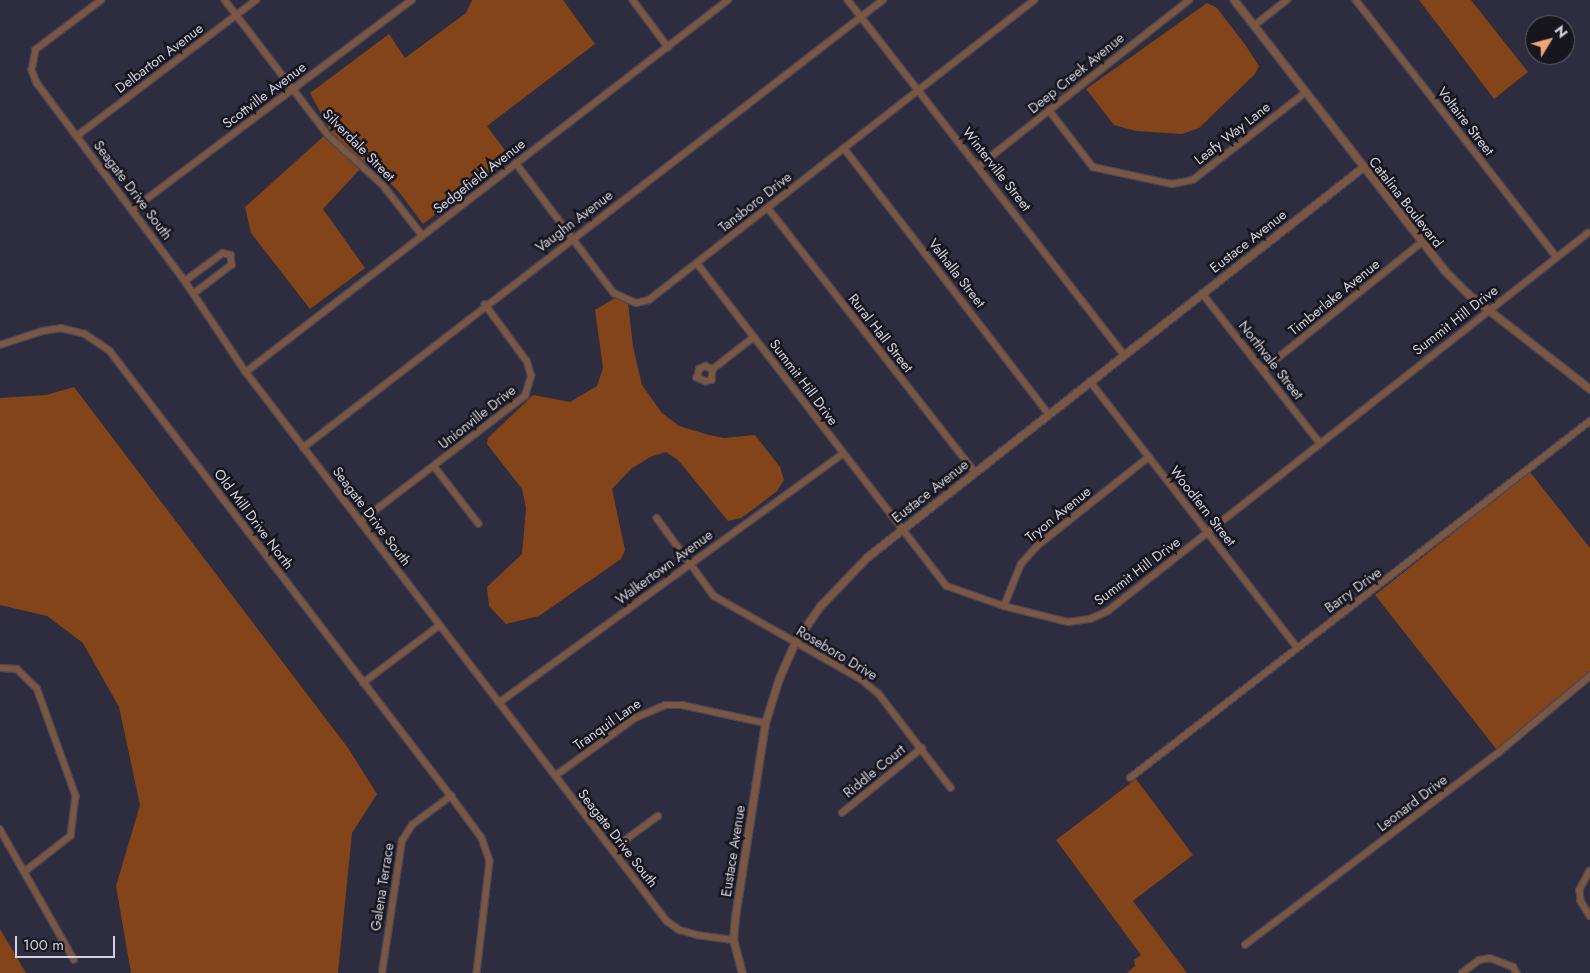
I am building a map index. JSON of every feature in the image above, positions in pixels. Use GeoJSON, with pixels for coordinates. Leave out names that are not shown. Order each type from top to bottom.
{"type":"FeatureCollection","features":[{"type":"Feature","properties":{"kind":"street","name":"Seagate Drive South"},"geometry":{"type":"LineString","coordinates":[[102,0],[36,50],[33,60],[37,83],[185,281],[246,372],[667,921],[680,930],[697,935],[733,940]]}},
{"type":"Feature","properties":{"kind":"street","name":"Silverdale Street"},"geometry":{"type":"LineString","coordinates":[[225,0],[329,136],[383,184],[422,235]]}},
{"type":"Feature","properties":{"kind":"street","name":"Delbarton Avenue"},"geometry":{"type":"LineString","coordinates":[[77,136],[256,0]]}},
{"type":"Feature","properties":{"kind":"street","name":"Scottville Avenue"},"geometry":{"type":"LineString","coordinates":[[132,210],[412,0]]}},
{"type":"Feature","properties":{"kind":"street"},"geometry":{"type":"LineString","coordinates":[[633,0],[668,47]]}},
{"type":"Feature","properties":{"kind":"street","name":"Sedgefield Avenue"},"geometry":{"type":"LineString","coordinates":[[246,372],[728,0]]}},
{"type":"Feature","properties":{"kind":"street","name":"Winterville Street"},"geometry":{"type":"LineString","coordinates":[[848,0],[920,90],[1124,355]]}},
{"type":"Feature","properties":{"kind":"street","name":"Vaughn Avenue"},"geometry":{"type":"LineString","coordinates":[[304,448],[485,305],[883,0]]}},
{"type":"Feature","properties":{"kind":"street","name":"Tansboro Drive"},"geometry":{"type":"LineString","coordinates":[[516,163],[614,293],[636,303],[649,300],[1034,0]]}},
{"type":"Feature","properties":{"kind":"street","name":"Deep Creek Avenue"},"geometry":{"type":"LineString","coordinates":[[979,166],[1189,0]]}},
{"type":"Feature","properties":{"kind":"street","name":"Catalina Boulevard"},"geometry":{"type":"LineString","coordinates":[[1234,0],[1364,166],[1421,243],[1450,276],[1488,310],[1590,389]]}},
{"type":"Feature","properties":{"kind":"street"},"geometry":{"type":"LineString","coordinates":[[1255,25],[1287,0]]}},
{"type":"Feature","properties":{"kind":"street","name":"Voltaire Street"},"geometry":{"type":"LineString","coordinates":[[1356,0],[1556,256]]}},
{"type":"Feature","properties":{"kind":"street","name":"Leafy Way Lane"},"geometry":{"type":"LineString","coordinates":[[1049,110],[1093,167],[1172,184],[1193,180],[1306,92]]}},
{"type":"Feature","properties":{"kind":"street","name":"Valhalla Street"},"geometry":{"type":"LineString","coordinates":[[844,148],[1049,414]]}},
{"type":"Feature","properties":{"kind":"street","name":"Eustace Avenue"},"geometry":{"type":"LineString","coordinates":[[742,973],[733,940],[766,723],[779,678],[795,642],[838,585],[901,530],[1364,166]]}},
{"type":"Feature","properties":{"kind":"street","name":"Rural Hall Street"},"geometry":{"type":"LineString","coordinates":[[768,208],[974,472]]}},
{"type":"Feature","properties":{"kind":"street","name":"Summit Hill Drive"},"geometry":{"type":"LineString","coordinates":[[697,263],[901,530],[947,586],[1004,606],[1068,622],[1090,619],[1108,611],[1588,232]]}},
{"type":"Feature","properties":{"kind":"street","name":"Timberlake Avenue"},"geometry":{"type":"LineString","coordinates":[[1263,370],[1421,243]]}},
{"type":"Feature","properties":{"kind":"street"},"geometry":{"type":"LineString","coordinates":[[185,281],[219,255],[226,253],[231,256],[232,265],[194,294]]}},
{"type":"Feature","properties":{"kind":"street","name":"Northvale Street"},"geometry":{"type":"LineString","coordinates":[[1202,293],[1320,443]]}},
{"type":"Feature","properties":{"kind":"street","name":"Unionville Drive"},"geometry":{"type":"LineString","coordinates":[[360,522],[526,396],[531,376],[527,362],[485,305]]}},
{"type":"Feature","properties":{"kind":"street","name":"Old Mill Drive North"},"geometry":{"type":"LineString","coordinates":[[0,345],[62,328],[84,334],[110,350],[363,684],[451,796],[482,838],[490,861],[477,973]]}},
{"type":"Feature","properties":{"kind":"street"},"geometry":{"type":"LineString","coordinates":[[713,369],[754,337]]}},
{"type":"Feature","properties":{"kind":"street","name":"Woodfern Street"},"geometry":{"type":"LineString","coordinates":[[1090,381],[1296,647]]}},
{"type":"Feature","properties":{"kind":"street","name":"Barry Drive"},"geometry":{"type":"LineString","coordinates":[[1130,778],[1296,647],[1380,586],[1590,421]]}},
{"type":"Feature","properties":{"kind":"street","name":"Walkertown Avenue"},"geometry":{"type":"LineString","coordinates":[[500,702],[843,454]]}},
{"type":"Feature","properties":{"kind":"street","name":"Tryon Avenue"},"geometry":{"type":"LineString","coordinates":[[1004,606],[1021,564],[1037,546],[1149,457]]}},
{"type":"Feature","properties":{"kind":"street"},"geometry":{"type":"LineString","coordinates":[[434,466],[480,524]]}},
{"type":"Feature","properties":{"kind":"street","name":"Roseboro Drive"},"geometry":{"type":"LineString","coordinates":[[657,518],[714,596],[861,679],[880,694],[951,788]]}},
{"type":"Feature","properties":{"kind":"street"},"geometry":{"type":"LineString","coordinates":[[363,684],[440,625]]}},
{"type":"Feature","properties":{"kind":"street"},"geometry":{"type":"LineString","coordinates":[[0,668],[17,670],[37,688],[76,796],[71,836],[24,872]]}},
{"type":"Feature","properties":{"kind":"street","name":"Leonard Drive"},"geometry":{"type":"LineString","coordinates":[[1245,946],[1498,753],[1590,676]]}},
{"type":"Feature","properties":{"kind":"street","name":"Tranquil Lane"},"geometry":{"type":"LineString","coordinates":[[555,776],[635,718],[665,705],[682,705],[766,723]]}},
{"type":"Feature","properties":{"kind":"street","name":"Riddle Court"},"geometry":{"type":"LineString","coordinates":[[842,813],[922,748]]}},
{"type":"Feature","properties":{"kind":"street","name":"Galena Terrace"},"geometry":{"type":"LineString","coordinates":[[382,973],[402,841],[412,825],[451,796]]}},
{"type":"Feature","properties":{"kind":"street"},"geometry":{"type":"LineString","coordinates":[[612,850],[658,816]]}},
{"type":"Feature","properties":{"kind":"street"},"geometry":{"type":"LineString","coordinates":[[0,829],[74,959]]}},
{"type":"Feature","properties":{"kind":"street"},"geometry":{"type":"LineString","coordinates":[[1590,871],[1580,890],[1581,901],[1590,916]]}},
{"type":"Feature","properties":{"kind":"street"},"geometry":{"type":"LineString","coordinates":[[1462,973],[1480,960],[1490,958],[1513,967],[1517,973]]}},
{"type":"Feature","properties":{"kind":"shaded area"},"geometry":{"type":"Polygon","coordinates":[[[472,0],[563,0],[595,44],[487,126],[510,157],[423,224],[399,192],[369,161],[365,163],[332,134],[310,93],[389,34],[405,58],[466,13],[472,0]]]}},
{"type":"Feature","properties":{"kind":"shaded area"},"geometry":{"type":"Polygon","coordinates":[[[1419,0],[1471,0],[1528,72],[1494,99],[1419,0]]]}},
{"type":"Feature","properties":{"kind":"shaded area"},"geometry":{"type":"Polygon","coordinates":[[[1207,3],[1217,8],[1246,46],[1259,66],[1255,74],[1199,128],[1182,134],[1136,131],[1114,125],[1086,89],[1207,3]]]}},
{"type":"Feature","properties":{"kind":"shaded area"},"geometry":{"type":"Polygon","coordinates":[[[324,136],[360,169],[323,209],[365,268],[310,309],[251,233],[245,207],[324,136]]]}},
{"type":"Feature","properties":{"kind":"shaded area"},"geometry":{"type":"Polygon","coordinates":[[[615,298],[628,303],[633,347],[642,385],[662,413],[679,426],[709,435],[724,438],[755,435],[780,467],[784,480],[777,491],[755,508],[741,518],[728,521],[678,460],[666,452],[650,457],[631,469],[612,489],[625,550],[621,559],[539,616],[506,624],[489,606],[487,587],[522,554],[526,508],[522,489],[487,444],[488,438],[533,395],[570,402],[597,386],[603,368],[595,310],[615,298]]]}},
{"type":"Feature","properties":{"kind":"shaded area"},"geometry":{"type":"Polygon","coordinates":[[[74,387],[348,748],[377,794],[352,833],[338,973],[131,973],[116,886],[140,805],[119,707],[83,643],[47,616],[0,605],[0,398],[46,395],[74,387]]]}},
{"type":"Feature","properties":{"kind":"shaded area"},"geometry":{"type":"Polygon","coordinates":[[[1530,472],[1590,548],[1590,671],[1497,750],[1375,595],[1530,472]]]}},
{"type":"Feature","properties":{"kind":"shaded area"},"geometry":{"type":"Polygon","coordinates":[[[1136,779],[1193,855],[1133,901],[1187,973],[1127,973],[1135,966],[1134,960],[1141,955],[1056,840],[1136,779]]]}},
{"type":"Feature","properties":{"kind":"shaded area"},"geometry":{"type":"Polygon","coordinates":[[[0,929],[26,973],[0,973],[0,929]]]}}]}
